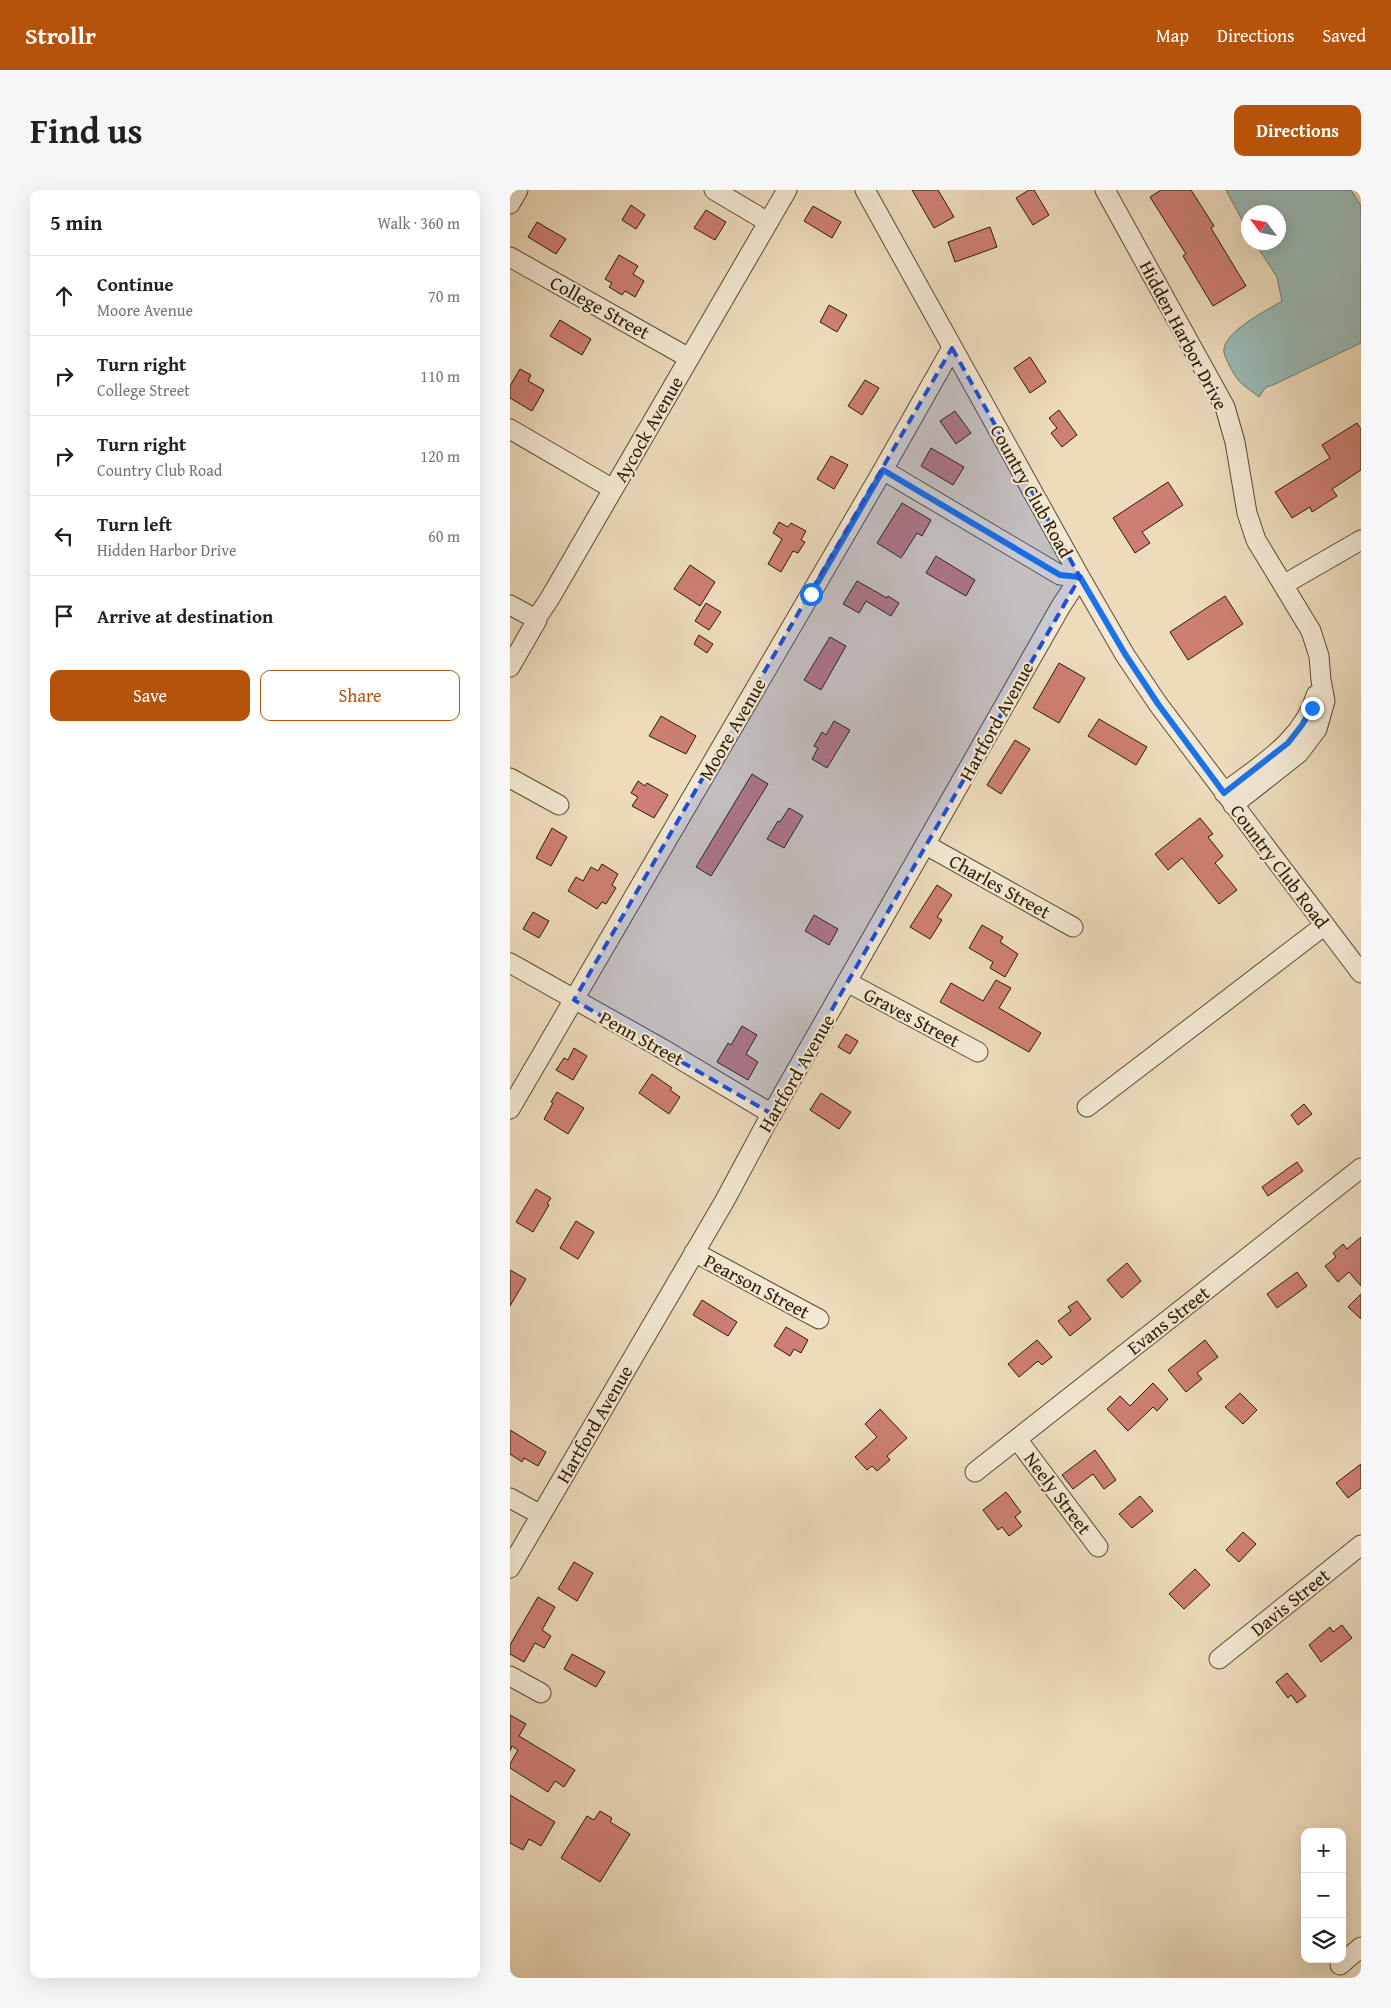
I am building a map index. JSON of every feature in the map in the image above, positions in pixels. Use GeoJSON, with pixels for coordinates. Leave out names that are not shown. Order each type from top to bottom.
{"type":"FeatureCollection","features":[{"type":"Feature","properties":{"kind":"street"},"geometry":{"type":"LineString","coordinates":[[510,204],[518,190]]}},
{"type":"Feature","properties":{"kind":"street"},"geometry":{"type":"LineString","coordinates":[[714,190],[768,222]]}},
{"type":"Feature","properties":{"kind":"street","name":"Aycock Avenue"},"geometry":{"type":"LineString","coordinates":[[510,667],[537,620],[536,618],[788,190]]}},
{"type":"Feature","properties":{"kind":"street","name":"Country Club Road"},"geometry":{"type":"LineString","coordinates":[[865,190],[1080,577],[1125,654],[1158,704],[1228,799],[1361,973]]}},
{"type":"Feature","properties":{"kind":"street","name":"Hidden Harbor Drive"},"geometry":{"type":"LineString","coordinates":[[1105,190],[1225,407],[1234,442],[1247,513],[1256,540],[1311,631],[1319,656],[1325,702],[1317,729],[1300,753],[1228,799]]}},
{"type":"Feature","properties":{"kind":"street","name":"College Street"},"geometry":{"type":"LineString","coordinates":[[510,256],[689,358]]}},
{"type":"Feature","properties":{"kind":"street","name":"Moore Avenue"},"geometry":{"type":"LineString","coordinates":[[510,1109],[883,470],[952,348]]}},
{"type":"Feature","properties":{"kind":"street"},"geometry":{"type":"LineString","coordinates":[[510,429],[613,489]]}},
{"type":"Feature","properties":{"kind":"street"},"geometry":{"type":"LineString","coordinates":[[883,470],[1060,575],[1080,577]]}},
{"type":"Feature","properties":{"kind":"street"},"geometry":{"type":"LineString","coordinates":[[1283,585],[1361,540]]}},
{"type":"Feature","properties":{"kind":"street","name":"Hartford Avenue"},"geometry":{"type":"LineString","coordinates":[[510,1568],[694,1252],[1061,606],[1080,577]]}},
{"type":"Feature","properties":{"kind":"street"},"geometry":{"type":"LineString","coordinates":[[510,605],[536,618]]}},
{"type":"Feature","properties":{"kind":"street"},"geometry":{"type":"LineString","coordinates":[[510,778],[559,805]]}},
{"type":"Feature","properties":{"kind":"street","name":"Charles Street"},"geometry":{"type":"LineString","coordinates":[[926,845],[1073,927]]}},
{"type":"Feature","properties":{"kind":"street"},"geometry":{"type":"LineString","coordinates":[[1087,1107],[1324,924]]}},
{"type":"Feature","properties":{"kind":"street","name":"Penn Street"},"geometry":{"type":"LineString","coordinates":[[510,963],[663,1049],[772,1114]]}},
{"type":"Feature","properties":{"kind":"street","name":"Graves Street"},"geometry":{"type":"LineString","coordinates":[[847,982],[978,1052]]}},
{"type":"Feature","properties":{"kind":"street","name":"Evans Street"},"geometry":{"type":"LineString","coordinates":[[974,1472],[1361,1168]]}},
{"type":"Feature","properties":{"kind":"street","name":"Pearson Street"},"geometry":{"type":"LineString","coordinates":[[694,1252],[819,1319]]}},
{"type":"Feature","properties":{"kind":"street","name":"Neely Street"},"geometry":{"type":"LineString","coordinates":[[1017,1439],[1098,1547]]}},
{"type":"Feature","properties":{"kind":"street"},"geometry":{"type":"LineString","coordinates":[[510,1498],[541,1515]]}},
{"type":"Feature","properties":{"kind":"street","name":"Davis Street"},"geometry":{"type":"LineString","coordinates":[[1219,1659],[1361,1545]]}},
{"type":"Feature","properties":{"kind":"street"},"geometry":{"type":"LineString","coordinates":[[510,1676],[541,1694]]}},
{"type":"Feature","properties":{"kind":"street"},"geometry":{"type":"LineString","coordinates":[[1340,1965],[1361,1947]]}},
{"type":"Feature","properties":{"kind":"highlighted area"},"geometry":{"type":"Polygon","coordinates":[[[952,348],[1080,577],[772,1114],[574,1000],[952,348]]]}},
{"type":"Feature","properties":{"kind":"water"},"geometry":{"type":"Polygon","coordinates":[[[1226,190],[1351,190],[1361,206],[1361,343],[1266,387],[1259,397],[1236,377],[1225,356],[1225,345],[1229,338],[1246,323],[1282,301],[1277,277],[1260,250],[1286,250],[1286,205],[1241,205],[1241,218],[1226,190]]]}},
{"type":"Feature","properties":{"kind":"building"},"geometry":{"type":"Polygon","coordinates":[[[912,190],[938,190],[954,217],[934,228],[912,190]]]}},
{"type":"Feature","properties":{"kind":"building"},"geometry":{"type":"Polygon","coordinates":[[[1029,190],[1034,190],[1049,215],[1033,225],[1016,198],[1029,190]]]}},
{"type":"Feature","properties":{"kind":"building"},"geometry":{"type":"Polygon","coordinates":[[[1161,190],[1191,190],[1214,226],[1211,228],[1246,286],[1213,306],[1183,256],[1186,254],[1150,197],[1161,190]]]}},
{"type":"Feature","properties":{"kind":"building"},"geometry":{"type":"Polygon","coordinates":[[[631,205],[645,215],[636,229],[622,220],[631,205]]]}},
{"type":"Feature","properties":{"kind":"building"},"geometry":{"type":"Polygon","coordinates":[[[813,206],[841,222],[832,238],[804,221],[813,206]]]}},
{"type":"Feature","properties":{"kind":"building"},"geometry":{"type":"Polygon","coordinates":[[[706,210],[726,222],[715,240],[694,228],[706,210]]]}},
{"type":"Feature","properties":{"kind":"building"},"geometry":{"type":"Polygon","coordinates":[[[537,222],[566,239],[556,254],[528,237],[537,222]]]}},
{"type":"Feature","properties":{"kind":"building"},"geometry":{"type":"Polygon","coordinates":[[[990,227],[997,247],[955,262],[948,242],[990,227]]]}},
{"type":"Feature","properties":{"kind":"building"},"geometry":{"type":"Polygon","coordinates":[[[619,255],[638,266],[633,274],[644,281],[635,297],[625,291],[622,295],[609,287],[612,283],[605,279],[619,255]]]}},
{"type":"Feature","properties":{"kind":"building"},"geometry":{"type":"Polygon","coordinates":[[[829,305],[847,315],[837,332],[820,322],[829,305]]]}},
{"type":"Feature","properties":{"kind":"building"},"geometry":{"type":"Polygon","coordinates":[[[560,320],[591,339],[582,355],[550,336],[560,320]]]}},
{"type":"Feature","properties":{"kind":"building"},"geometry":{"type":"Polygon","coordinates":[[[1030,357],[1046,382],[1030,393],[1014,368],[1030,357]]]}},
{"type":"Feature","properties":{"kind":"building"},"geometry":{"type":"Polygon","coordinates":[[[520,369],[531,375],[528,381],[544,390],[532,411],[510,398],[510,386],[520,369]]]}},
{"type":"Feature","properties":{"kind":"building"},"geometry":{"type":"Polygon","coordinates":[[[865,380],[879,388],[862,415],[848,406],[865,380]]]}},
{"type":"Feature","properties":{"kind":"building"},"geometry":{"type":"Polygon","coordinates":[[[1059,410],[1077,435],[1062,447],[1051,433],[1057,428],[1049,418],[1059,410]]]}},
{"type":"Feature","properties":{"kind":"building"},"geometry":{"type":"Polygon","coordinates":[[[955,411],[971,433],[956,444],[940,421],[955,411]]]}},
{"type":"Feature","properties":{"kind":"building"},"geometry":{"type":"Polygon","coordinates":[[[1357,423],[1361,429],[1361,470],[1332,489],[1337,496],[1312,512],[1310,507],[1292,518],[1275,492],[1330,458],[1322,445],[1357,423]]]}},
{"type":"Feature","properties":{"kind":"building"},"geometry":{"type":"Polygon","coordinates":[[[931,448],[964,467],[953,485],[921,466],[931,448]]]}},
{"type":"Feature","properties":{"kind":"building"},"geometry":{"type":"Polygon","coordinates":[[[831,456],[848,465],[834,489],[817,479],[831,456]]]}},
{"type":"Feature","properties":{"kind":"building"},"geometry":{"type":"Polygon","coordinates":[[[1168,482],[1183,505],[1142,532],[1150,543],[1135,553],[1113,518],[1168,482]]]}},
{"type":"Feature","properties":{"kind":"building"},"geometry":{"type":"Polygon","coordinates":[[[902,503],[931,520],[922,536],[917,533],[901,558],[877,543],[902,503]]]}},
{"type":"Feature","properties":{"kind":"building"},"geometry":{"type":"Polygon","coordinates":[[[779,522],[788,527],[791,523],[806,531],[801,540],[805,542],[798,553],[793,551],[781,572],[768,564],[782,539],[773,533],[779,522]]]}},
{"type":"Feature","properties":{"kind":"building"},"geometry":{"type":"Polygon","coordinates":[[[936,556],[975,580],[966,596],[926,573],[936,556]]]}},
{"type":"Feature","properties":{"kind":"building"},"geometry":{"type":"Polygon","coordinates":[[[690,565],[715,582],[700,606],[674,589],[690,565]]]}},
{"type":"Feature","properties":{"kind":"building"},"geometry":{"type":"Polygon","coordinates":[[[857,581],[899,603],[891,616],[866,601],[859,613],[843,604],[857,581]]]}},
{"type":"Feature","properties":{"kind":"building"},"geometry":{"type":"Polygon","coordinates":[[[1225,596],[1243,624],[1188,660],[1170,632],[1225,596]]]}},
{"type":"Feature","properties":{"kind":"building"},"geometry":{"type":"Polygon","coordinates":[[[706,603],[721,612],[709,630],[695,621],[706,603]]]}},
{"type":"Feature","properties":{"kind":"building"},"geometry":{"type":"Polygon","coordinates":[[[699,635],[713,644],[707,653],[694,644],[699,635]]]}},
{"type":"Feature","properties":{"kind":"building"},"geometry":{"type":"Polygon","coordinates":[[[830,637],[846,646],[821,690],[804,680],[830,637]]]}},
{"type":"Feature","properties":{"kind":"building"},"geometry":{"type":"Polygon","coordinates":[[[1059,663],[1085,678],[1059,723],[1033,708],[1059,663]]]}},
{"type":"Feature","properties":{"kind":"building"},"geometry":{"type":"Polygon","coordinates":[[[661,716],[696,736],[686,754],[649,736],[661,716]]]}},
{"type":"Feature","properties":{"kind":"building"},"geometry":{"type":"Polygon","coordinates":[[[1099,719],[1147,747],[1136,765],[1088,736],[1099,719]]]}},
{"type":"Feature","properties":{"kind":"building"},"geometry":{"type":"Polygon","coordinates":[[[834,721],[850,730],[827,768],[812,759],[818,748],[814,746],[822,732],[826,735],[834,721]]]}},
{"type":"Feature","properties":{"kind":"building"},"geometry":{"type":"Polygon","coordinates":[[[1015,740],[1030,749],[1001,794],[987,785],[1015,740]]]}},
{"type":"Feature","properties":{"kind":"building"},"geometry":{"type":"Polygon","coordinates":[[[752,774],[768,784],[711,876],[696,867],[752,774]]]}},
{"type":"Feature","properties":{"kind":"building"},"geometry":{"type":"Polygon","coordinates":[[[638,781],[645,786],[647,783],[668,795],[654,818],[632,806],[638,797],[631,793],[638,781]]]}},
{"type":"Feature","properties":{"kind":"building"},"geometry":{"type":"Polygon","coordinates":[[[789,808],[803,816],[784,848],[767,839],[789,808]]]}},
{"type":"Feature","properties":{"kind":"building"},"geometry":{"type":"Polygon","coordinates":[[[1200,818],[1213,834],[1208,837],[1223,856],[1215,863],[1237,890],[1219,904],[1182,858],[1168,870],[1155,854],[1200,818]]]}},
{"type":"Feature","properties":{"kind":"building"},"geometry":{"type":"Polygon","coordinates":[[[552,828],[567,837],[551,866],[536,858],[552,828]]]}},
{"type":"Feature","properties":{"kind":"building"},"geometry":{"type":"Polygon","coordinates":[[[602,864],[618,874],[612,885],[616,888],[606,904],[602,902],[597,909],[568,891],[576,877],[583,881],[591,867],[598,871],[602,864]]]}},
{"type":"Feature","properties":{"kind":"building"},"geometry":{"type":"Polygon","coordinates":[[[937,885],[952,895],[937,917],[942,920],[930,939],[910,927],[937,885]]]}},
{"type":"Feature","properties":{"kind":"building"},"geometry":{"type":"Polygon","coordinates":[[[533,912],[549,921],[539,938],[523,929],[533,912]]]}},
{"type":"Feature","properties":{"kind":"building"},"geometry":{"type":"Polygon","coordinates":[[[814,915],[838,929],[829,945],[805,931],[814,915]]]}},
{"type":"Feature","properties":{"kind":"building"},"geometry":{"type":"Polygon","coordinates":[[[982,925],[1003,937],[1000,942],[1018,954],[1005,977],[990,968],[993,962],[969,948],[982,925]]]}},
{"type":"Feature","properties":{"kind":"building"},"geometry":{"type":"Polygon","coordinates":[[[996,980],[1011,988],[999,1008],[1041,1033],[1029,1052],[940,1002],[951,983],[983,1001],[996,980]]]}},
{"type":"Feature","properties":{"kind":"building"},"geometry":{"type":"Polygon","coordinates":[[[742,1026],[757,1035],[746,1054],[758,1062],[748,1080],[717,1062],[728,1043],[731,1045],[742,1026]]]}},
{"type":"Feature","properties":{"kind":"building"},"geometry":{"type":"Polygon","coordinates":[[[846,1034],[858,1041],[850,1054],[838,1047],[846,1034]]]}},
{"type":"Feature","properties":{"kind":"building"},"geometry":{"type":"Polygon","coordinates":[[[574,1048],[587,1056],[573,1080],[556,1070],[564,1058],[568,1060],[574,1048]]]}},
{"type":"Feature","properties":{"kind":"building"},"geometry":{"type":"Polygon","coordinates":[[[652,1074],[672,1088],[670,1090],[680,1097],[669,1114],[639,1093],[652,1074]]]}},
{"type":"Feature","properties":{"kind":"building"},"geometry":{"type":"Polygon","coordinates":[[[557,1092],[584,1108],[568,1134],[544,1119],[557,1092]]]}},
{"type":"Feature","properties":{"kind":"building"},"geometry":{"type":"Polygon","coordinates":[[[821,1093],[851,1112],[839,1129],[810,1110],[821,1093]]]}},
{"type":"Feature","properties":{"kind":"building"},"geometry":{"type":"Polygon","coordinates":[[[1304,1104],[1312,1114],[1298,1125],[1291,1115],[1304,1104]]]}},
{"type":"Feature","properties":{"kind":"building"},"geometry":{"type":"Polygon","coordinates":[[[1297,1162],[1303,1171],[1268,1196],[1262,1187],[1297,1162]]]}},
{"type":"Feature","properties":{"kind":"building"},"geometry":{"type":"Polygon","coordinates":[[[536,1189],[551,1198],[547,1204],[549,1205],[533,1232],[516,1222],[536,1189]]]}},
{"type":"Feature","properties":{"kind":"building"},"geometry":{"type":"Polygon","coordinates":[[[576,1221],[594,1232],[578,1259],[560,1248],[576,1221]]]}},
{"type":"Feature","properties":{"kind":"building"},"geometry":{"type":"Polygon","coordinates":[[[1361,1237],[1361,1286],[1349,1272],[1338,1282],[1325,1266],[1336,1257],[1333,1253],[1343,1244],[1347,1249],[1361,1237]]]}},
{"type":"Feature","properties":{"kind":"building"},"geometry":{"type":"Polygon","coordinates":[[[1127,1263],[1141,1281],[1122,1298],[1107,1280],[1127,1263]]]}},
{"type":"Feature","properties":{"kind":"building"},"geometry":{"type":"Polygon","coordinates":[[[510,1270],[526,1279],[510,1306],[510,1270]]]}},
{"type":"Feature","properties":{"kind":"building"},"geometry":{"type":"Polygon","coordinates":[[[1297,1272],[1307,1286],[1277,1308],[1267,1294],[1297,1272]]]}},
{"type":"Feature","properties":{"kind":"building"},"geometry":{"type":"Polygon","coordinates":[[[1361,1294],[1361,1319],[1348,1307],[1361,1294]]]}},
{"type":"Feature","properties":{"kind":"building"},"geometry":{"type":"Polygon","coordinates":[[[702,1300],[737,1322],[728,1336],[693,1315],[702,1300]]]}},
{"type":"Feature","properties":{"kind":"building"},"geometry":{"type":"Polygon","coordinates":[[[1077,1301],[1091,1319],[1070,1336],[1058,1321],[1071,1311],[1068,1307],[1077,1301]]]}},
{"type":"Feature","properties":{"kind":"building"},"geometry":{"type":"Polygon","coordinates":[[[786,1327],[808,1340],[801,1353],[794,1349],[790,1356],[774,1346],[786,1327]]]}},
{"type":"Feature","properties":{"kind":"building"},"geometry":{"type":"Polygon","coordinates":[[[1037,1340],[1052,1357],[1042,1365],[1038,1361],[1019,1377],[1008,1364],[1037,1340]]]}},
{"type":"Feature","properties":{"kind":"building"},"geometry":{"type":"Polygon","coordinates":[[[1205,1340],[1218,1357],[1197,1373],[1202,1379],[1186,1392],[1168,1370],[1205,1340]]]}},
{"type":"Feature","properties":{"kind":"building"},"geometry":{"type":"Polygon","coordinates":[[[1153,1383],[1168,1399],[1157,1411],[1153,1407],[1128,1431],[1107,1409],[1120,1396],[1130,1406],[1153,1383]]]}},
{"type":"Feature","properties":{"kind":"building"},"geometry":{"type":"Polygon","coordinates":[[[1240,1393],[1257,1410],[1243,1424],[1225,1407],[1240,1393]]]}},
{"type":"Feature","properties":{"kind":"building"},"geometry":{"type":"Polygon","coordinates":[[[880,1409],[907,1438],[887,1456],[890,1460],[877,1471],[872,1466],[867,1470],[855,1457],[877,1437],[865,1424],[880,1409]]]}},
{"type":"Feature","properties":{"kind":"building"},"geometry":{"type":"Polygon","coordinates":[[[510,1430],[546,1452],[538,1466],[524,1458],[522,1462],[510,1454],[510,1430]]]}},
{"type":"Feature","properties":{"kind":"building"},"geometry":{"type":"Polygon","coordinates":[[[1095,1450],[1116,1480],[1104,1489],[1093,1474],[1073,1489],[1062,1475],[1095,1450]]]}},
{"type":"Feature","properties":{"kind":"building"},"geometry":{"type":"Polygon","coordinates":[[[1361,1464],[1361,1488],[1348,1498],[1336,1483],[1361,1464]]]}},
{"type":"Feature","properties":{"kind":"building"},"geometry":{"type":"Polygon","coordinates":[[[1006,1492],[1021,1512],[1015,1517],[1022,1526],[1009,1536],[1002,1527],[998,1530],[983,1510],[1006,1492]]]}},
{"type":"Feature","properties":{"kind":"building"},"geometry":{"type":"Polygon","coordinates":[[[1140,1496],[1153,1511],[1132,1528],[1119,1514],[1140,1496]]]}},
{"type":"Feature","properties":{"kind":"building"},"geometry":{"type":"Polygon","coordinates":[[[1243,1532],[1256,1544],[1239,1562],[1226,1550],[1243,1532]]]}},
{"type":"Feature","properties":{"kind":"building"},"geometry":{"type":"Polygon","coordinates":[[[574,1562],[593,1573],[577,1601],[558,1589],[574,1562]]]}},
{"type":"Feature","properties":{"kind":"building"},"geometry":{"type":"Polygon","coordinates":[[[1195,1569],[1210,1585],[1184,1609],[1169,1594],[1195,1569]]]}},
{"type":"Feature","properties":{"kind":"building"},"geometry":{"type":"Polygon","coordinates":[[[538,1597],[555,1607],[542,1630],[551,1636],[544,1648],[535,1643],[524,1662],[510,1654],[510,1645],[538,1597]]]}},
{"type":"Feature","properties":{"kind":"building"},"geometry":{"type":"Polygon","coordinates":[[[1342,1625],[1352,1638],[1321,1662],[1309,1645],[1330,1627],[1333,1632],[1342,1625]]]}},
{"type":"Feature","properties":{"kind":"building"},"geometry":{"type":"Polygon","coordinates":[[[572,1654],[605,1672],[596,1687],[564,1669],[572,1654]]]}},
{"type":"Feature","properties":{"kind":"building"},"geometry":{"type":"Polygon","coordinates":[[[1287,1673],[1306,1696],[1297,1703],[1291,1695],[1288,1698],[1276,1682],[1287,1673]]]}},
{"type":"Feature","properties":{"kind":"building"},"geometry":{"type":"Polygon","coordinates":[[[510,1715],[526,1724],[519,1736],[575,1770],[564,1787],[555,1781],[548,1792],[510,1768],[510,1764],[518,1750],[512,1746],[510,1751],[510,1715]]]}},
{"type":"Feature","properties":{"kind":"building"},"geometry":{"type":"Polygon","coordinates":[[[510,1795],[555,1822],[541,1846],[529,1839],[523,1850],[510,1843],[510,1795]]]}},
{"type":"Feature","properties":{"kind":"building"},"geometry":{"type":"Polygon","coordinates":[[[600,1811],[612,1818],[610,1822],[630,1834],[600,1882],[561,1858],[587,1816],[594,1820],[600,1811]]]}},
{"type":"Feature","properties":{"kind":"route"},"geometry":{"type":"LineString","coordinates":[[811,594],[883,470],[1060,575],[1080,577],[1125,654],[1158,704],[1224,793],[1288,743],[1312,708]]}}]}
